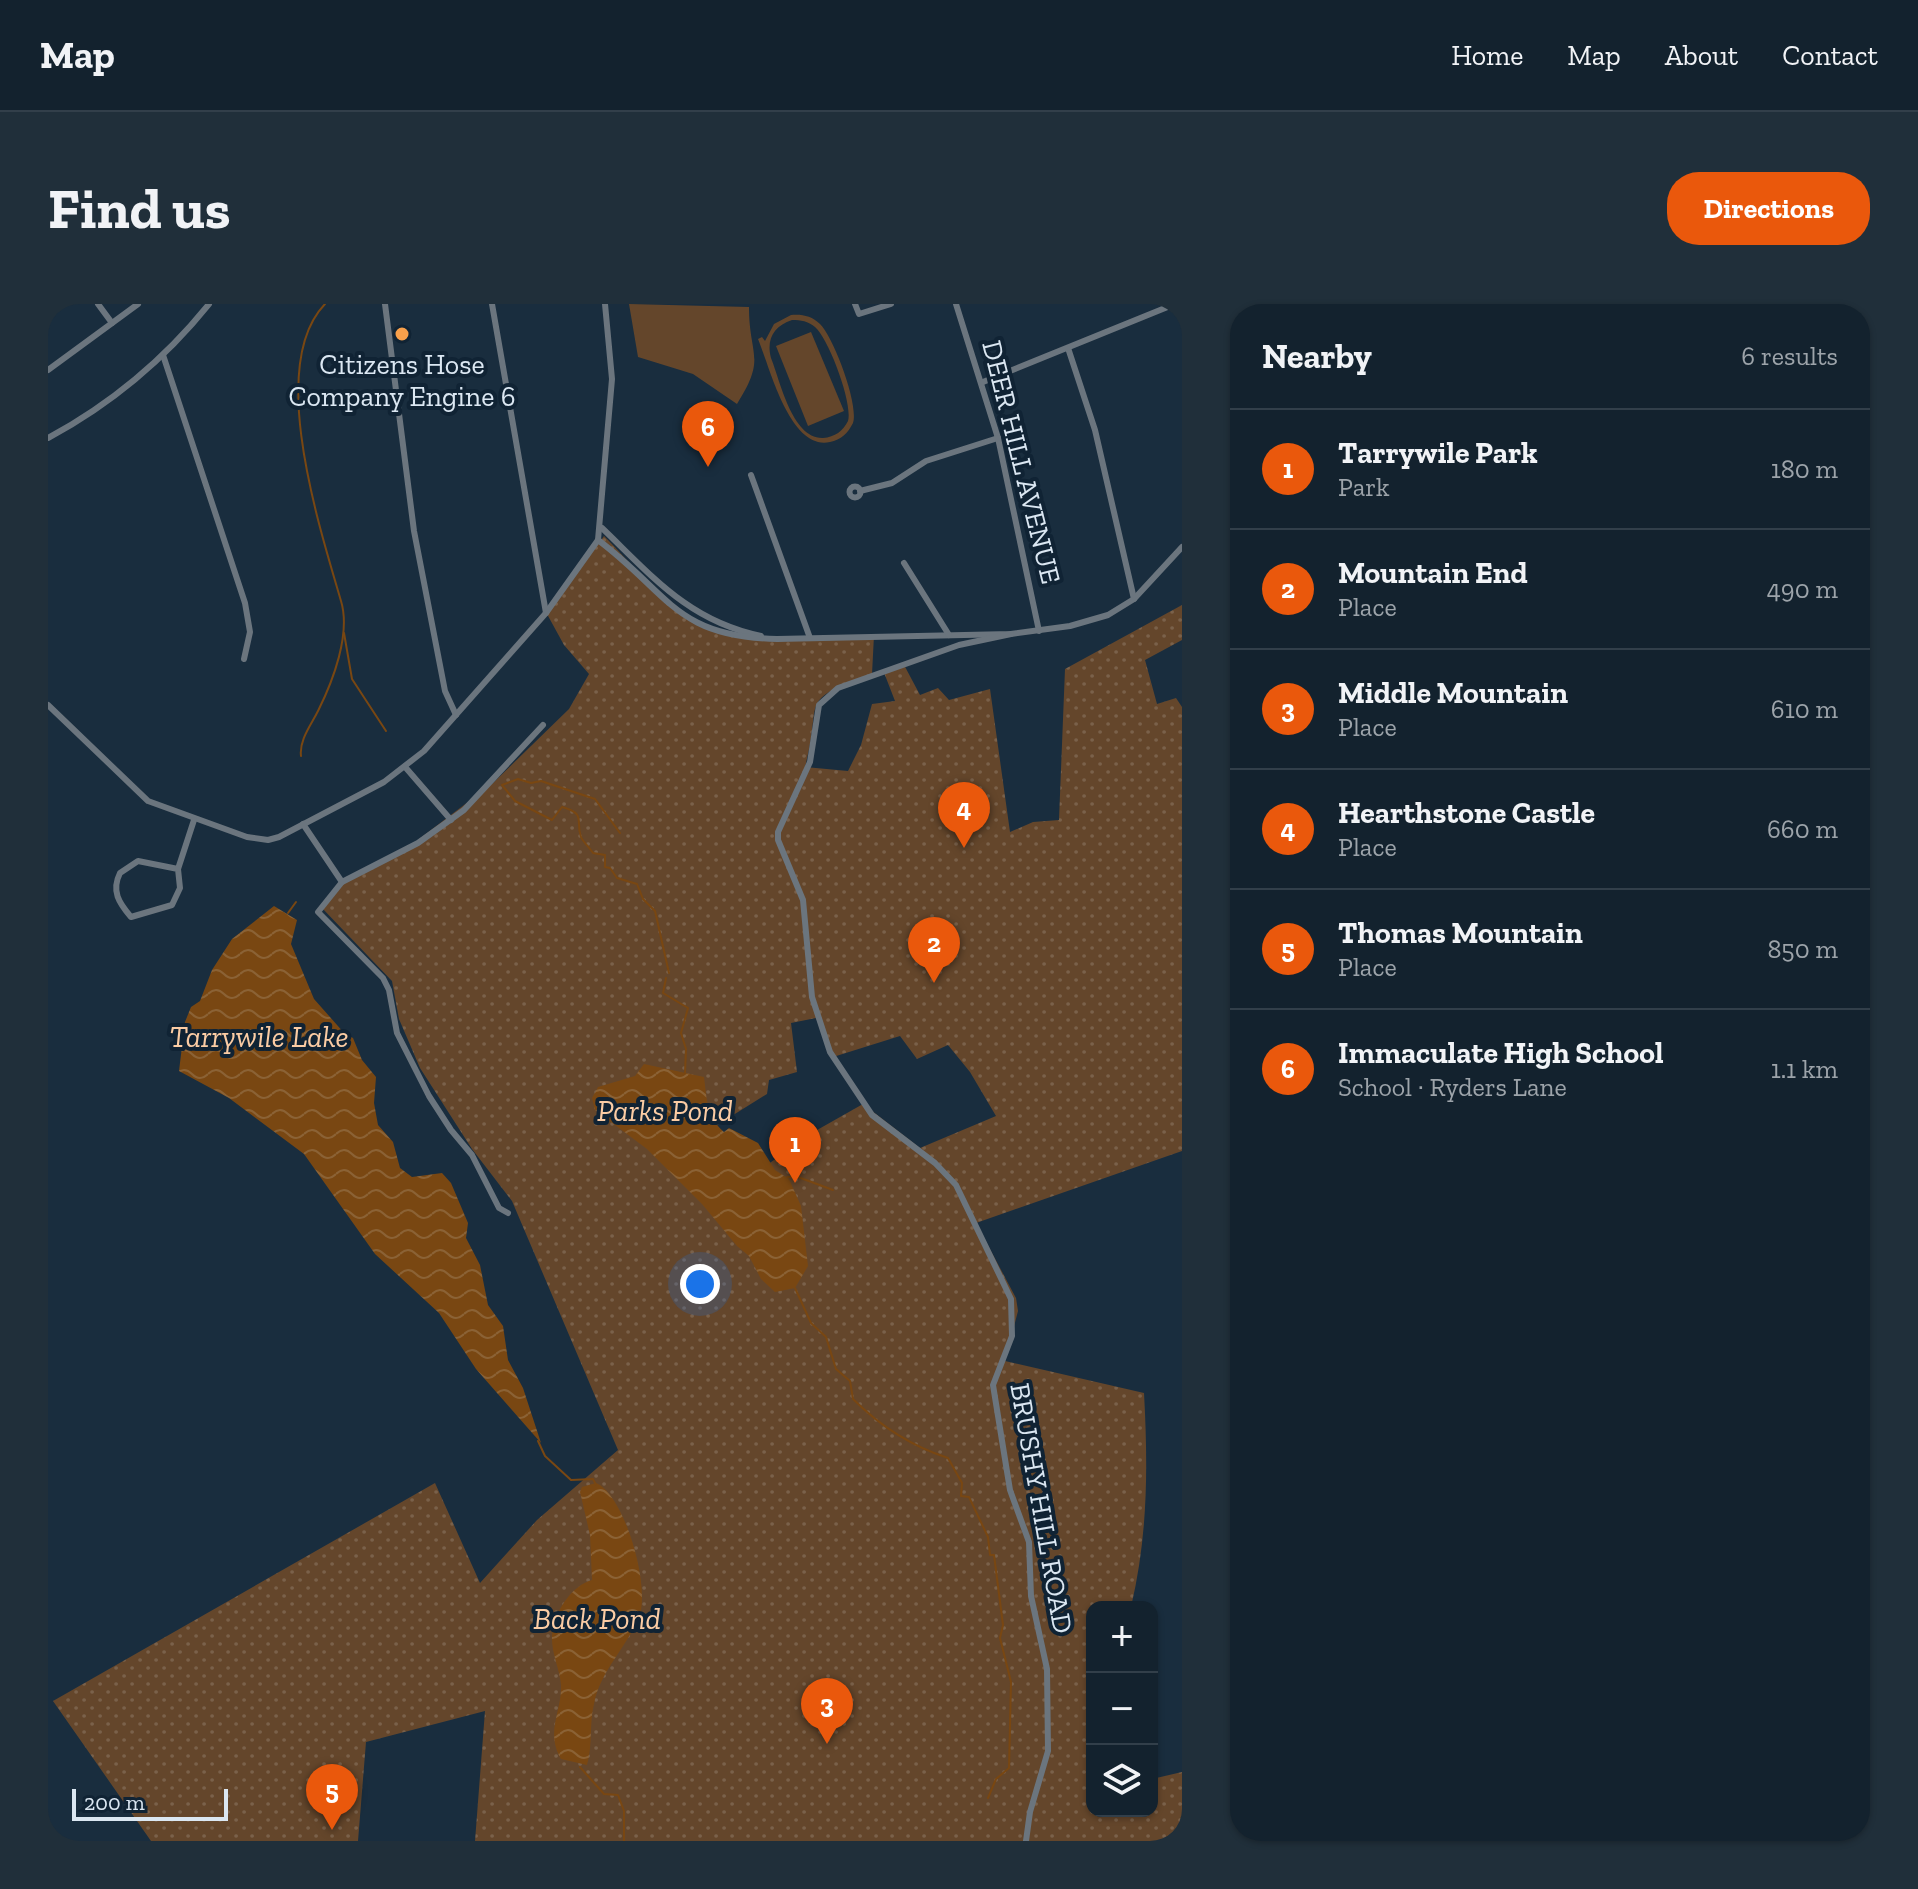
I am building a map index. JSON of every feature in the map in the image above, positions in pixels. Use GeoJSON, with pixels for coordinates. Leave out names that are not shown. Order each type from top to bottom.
{"type":"FeatureCollection","features":[{"type":"Feature","properties":{"kind":"street"},"geometry":{"type":"LineString","coordinates":[[98,304],[112,323]]}},
{"type":"Feature","properties":{"kind":"street"},"geometry":{"type":"LineString","coordinates":[[48,370],[138,304]]}},
{"type":"Feature","properties":{"kind":"street"},"geometry":{"type":"LineString","coordinates":[[48,438],[109,402],[163,355],[209,304]]}},
{"type":"Feature","properties":{"kind":"street"},"geometry":{"type":"LineString","coordinates":[[385,304],[414,531],[445,691],[456,715]]}},
{"type":"Feature","properties":{"kind":"street"},"geometry":{"type":"LineString","coordinates":[[492,304],[537,545],[546,613]]}},
{"type":"Feature","properties":{"kind":"street"},"geometry":{"type":"LineString","coordinates":[[48,705],[136,791],[162,808],[257,839],[279,837],[406,768],[546,613],[598,540],[602,528],[612,379],[605,304]]}},
{"type":"Feature","properties":{"kind":"street"},"geometry":{"type":"LineString","coordinates":[[855,304],[859,314],[891,304]]}},
{"type":"Feature","properties":{"kind":"street","name":"DEER HILL AVENUE"},"geometry":{"type":"LineString","coordinates":[[956,304],[983,382],[998,438],[1039,631]]}},
{"type":"Feature","properties":{"kind":"street"},"geometry":{"type":"LineString","coordinates":[[983,382],[1175,304]]}},
{"type":"Feature","properties":{"kind":"street"},"geometry":{"type":"LineString","coordinates":[[1068,348],[1095,430],[1134,599]]}},
{"type":"Feature","properties":{"kind":"street"},"geometry":{"type":"LineString","coordinates":[[163,355],[245,603],[250,632],[244,659]]}},
{"type":"Feature","properties":{"kind":"street"},"geometry":{"type":"LineString","coordinates":[[860,491],[892,483],[926,461],[998,438]]}},
{"type":"Feature","properties":{"kind":"street"},"geometry":{"type":"LineString","coordinates":[[751,475],[810,638]]}},
{"type":"Feature","properties":{"kind":"street"},"geometry":{"type":"LineString","coordinates":[[602,528],[689,608],[744,632],[777,639]]}},
{"type":"Feature","properties":{"kind":"street"},"geometry":{"type":"LineString","coordinates":[[598,540],[669,605],[702,627],[741,638],[777,639],[1011,634],[1092,621],[1134,599],[1181,548]]}},
{"type":"Feature","properties":{"kind":"street"},"geometry":{"type":"LineString","coordinates":[[904,563],[949,635]]}},
{"type":"Feature","properties":{"kind":"street","name":"BRUSHY HILL ROAD"},"geometry":{"type":"LineString","coordinates":[[1011,634],[959,645],[838,688],[825,697],[816,716],[810,762],[778,832],[778,840],[803,900],[812,997],[830,1052],[872,1115],[935,1163],[956,1185],[1011,1299],[1012,1336],[993,1385],[1010,1490],[1029,1542],[1031,1596],[1047,1669],[1048,1751],[1030,1812],[1026,1841]]}},
{"type":"Feature","properties":{"kind":"street"},"geometry":{"type":"LineString","coordinates":[[508,1213],[499,1208],[472,1155],[429,1096],[397,1033],[389,990],[383,978],[318,912],[342,882],[418,843],[477,799],[543,725]]}},
{"type":"Feature","properties":{"kind":"street"},"geometry":{"type":"LineString","coordinates":[[406,768],[451,820]]}},
{"type":"Feature","properties":{"kind":"street"},"geometry":{"type":"LineString","coordinates":[[178,869],[138,861],[128,866],[116,881],[118,901],[131,917],[172,905],[180,888],[178,869],[194,820]]}},
{"type":"Feature","properties":{"kind":"street"},"geometry":{"type":"LineString","coordinates":[[303,824],[342,882]]}},
{"type":"Feature","properties":{"kind":"shaded area"},"geometry":{"type":"Polygon","coordinates":[[[629,304],[749,307],[754,366],[737,404],[693,374],[638,357],[629,304]]]}},
{"type":"Feature","properties":{"kind":"shaded area"},"geometry":{"type":"Polygon","coordinates":[[[791,315],[803,315],[817,321],[826,332],[844,372],[854,414],[853,423],[841,438],[830,442],[816,441],[804,434],[793,421],[758,339],[762,337],[765,341],[774,324],[791,315]],[[792,320],[773,334],[771,358],[795,419],[812,436],[831,436],[841,431],[848,421],[843,387],[821,334],[810,323],[792,320]]]}},
{"type":"Feature","properties":{"kind":"shaded area"},"geometry":{"type":"Polygon","coordinates":[[[811,332],[844,411],[808,426],[776,346],[811,332]]]}},
{"type":"Feature","properties":{"kind":"shaded area"},"geometry":{"type":"Polygon","coordinates":[[[604,536],[674,605],[701,623],[719,630],[786,638],[874,635],[872,674],[831,691],[816,706],[805,767],[848,771],[861,745],[872,704],[895,701],[883,670],[903,663],[920,695],[938,688],[949,700],[990,689],[1010,832],[1033,822],[1059,820],[1065,669],[1182,605],[1182,640],[1145,660],[1157,704],[1176,698],[1182,707],[1182,1151],[976,1223],[1016,1298],[1018,1311],[1005,1361],[1144,1393],[1145,1501],[1141,1554],[1132,1601],[1086,1601],[1086,1817],[1158,1817],[1158,1778],[1182,1772],[1182,1841],[475,1841],[485,1711],[366,1742],[358,1841],[151,1841],[53,1701],[435,1483],[480,1583],[537,1520],[618,1450],[512,1201],[472,1149],[420,1068],[399,1019],[392,981],[322,908],[345,880],[398,855],[493,783],[569,709],[589,674],[564,645],[547,614],[604,536]],[[816,1018],[791,1023],[797,1072],[769,1080],[767,1094],[714,1127],[767,1165],[810,1134],[863,1104],[920,1148],[996,1116],[970,1072],[948,1045],[917,1059],[900,1036],[833,1057],[816,1018]]]}},
{"type":"Feature","properties":{"kind":"water","name":"Tarrywile Lake"},"geometry":{"type":"Polygon","coordinates":[[[274,906],[297,920],[291,944],[314,999],[345,1034],[353,1038],[362,1060],[376,1077],[374,1103],[378,1125],[393,1142],[400,1168],[412,1177],[442,1173],[451,1183],[468,1223],[466,1238],[480,1265],[488,1305],[503,1326],[508,1360],[523,1388],[541,1443],[476,1369],[439,1313],[375,1254],[304,1154],[229,1098],[179,1071],[185,1022],[191,1007],[200,1001],[212,970],[232,939],[274,906]]]}},
{"type":"Feature","properties":{"kind":"water","name":"Parks Pond"},"geometry":{"type":"Polygon","coordinates":[[[644,1064],[704,1077],[708,1107],[718,1126],[724,1132],[729,1128],[758,1143],[775,1170],[789,1179],[801,1206],[808,1266],[795,1288],[775,1292],[761,1279],[749,1256],[702,1204],[647,1149],[595,1110],[592,1098],[598,1087],[635,1076],[644,1064]]]}},
{"type":"Feature","properties":{"kind":"water","name":"Back Pond"},"geometry":{"type":"Polygon","coordinates":[[[596,1483],[607,1491],[626,1523],[638,1565],[642,1603],[634,1628],[597,1692],[587,1765],[561,1759],[556,1749],[554,1731],[561,1685],[552,1636],[556,1618],[565,1601],[577,1588],[592,1580],[590,1535],[580,1492],[582,1487],[596,1483]]]}},
{"type":"Feature","properties":{"kind":"waterway"},"geometry":{"type":"LineString","coordinates":[[301,756],[304,738],[335,672],[344,628],[341,601],[311,491],[299,406],[300,366],[308,331],[325,304]]}},
{"type":"Feature","properties":{"kind":"waterway"},"geometry":{"type":"LineString","coordinates":[[344,633],[352,679],[386,731]]}},
{"type":"Feature","properties":{"kind":"waterway"},"geometry":{"type":"LineString","coordinates":[[620,833],[595,799],[541,781],[531,783],[518,779],[502,785],[515,801],[552,820],[562,807],[575,812],[581,837],[593,853],[605,855],[605,867],[610,868],[617,878],[637,884],[643,899],[655,911],[669,973]]}},
{"type":"Feature","properties":{"kind":"waterway"},"geometry":{"type":"LineString","coordinates":[[288,913],[296,902]]}},
{"type":"Feature","properties":{"kind":"waterway"},"geometry":{"type":"LineString","coordinates":[[666,978],[663,993],[688,1008],[681,1033],[686,1049],[685,1073]]}},
{"type":"Feature","properties":{"kind":"waterway"},"geometry":{"type":"LineString","coordinates":[[787,1177],[798,1177],[833,1190]]}},
{"type":"Feature","properties":{"kind":"waterway"},"geometry":{"type":"LineString","coordinates":[[795,1288],[811,1323],[826,1337],[836,1369],[850,1381],[853,1399],[897,1434],[921,1448],[948,1458],[962,1483],[961,1496],[969,1497],[988,1537],[990,1555],[994,1555],[1003,1625],[1000,1638],[1011,1682],[1009,1768],[996,1779],[988,1798]]}},
{"type":"Feature","properties":{"kind":"waterway"},"geometry":{"type":"LineString","coordinates":[[538,1441],[545,1456],[571,1480],[593,1479],[596,1485]]}},
{"type":"Feature","properties":{"kind":"waterway"},"geometry":{"type":"LineString","coordinates":[[580,1767],[604,1794],[618,1795],[624,1811],[624,1841]]}},
{"type":"Feature","properties":{"kind":"place","name":"Citizens Hose Company Engine 6"},"geometry":{"type":"Point","coordinates":[402,334]}},
{"type":"Feature","properties":{"kind":"place","name":"Immaculate High School"},"geometry":{"type":"Point","coordinates":[708,467]}},
{"type":"Feature","properties":{"kind":"place","name":"Hearthstone Castle"},"geometry":{"type":"Point","coordinates":[964,848]}},
{"type":"Feature","properties":{"kind":"place","name":"Mountain End"},"geometry":{"type":"Point","coordinates":[934,983]}},
{"type":"Feature","properties":{"kind":"place","name":"Tarrywile Park"},"geometry":{"type":"Point","coordinates":[795,1183]}},
{"type":"Feature","properties":{"kind":"place","name":"Middle Mountain"},"geometry":{"type":"Point","coordinates":[827,1744]}},
{"type":"Feature","properties":{"kind":"place","name":"Thomas Mountain"},"geometry":{"type":"Point","coordinates":[332,1830]}}]}
